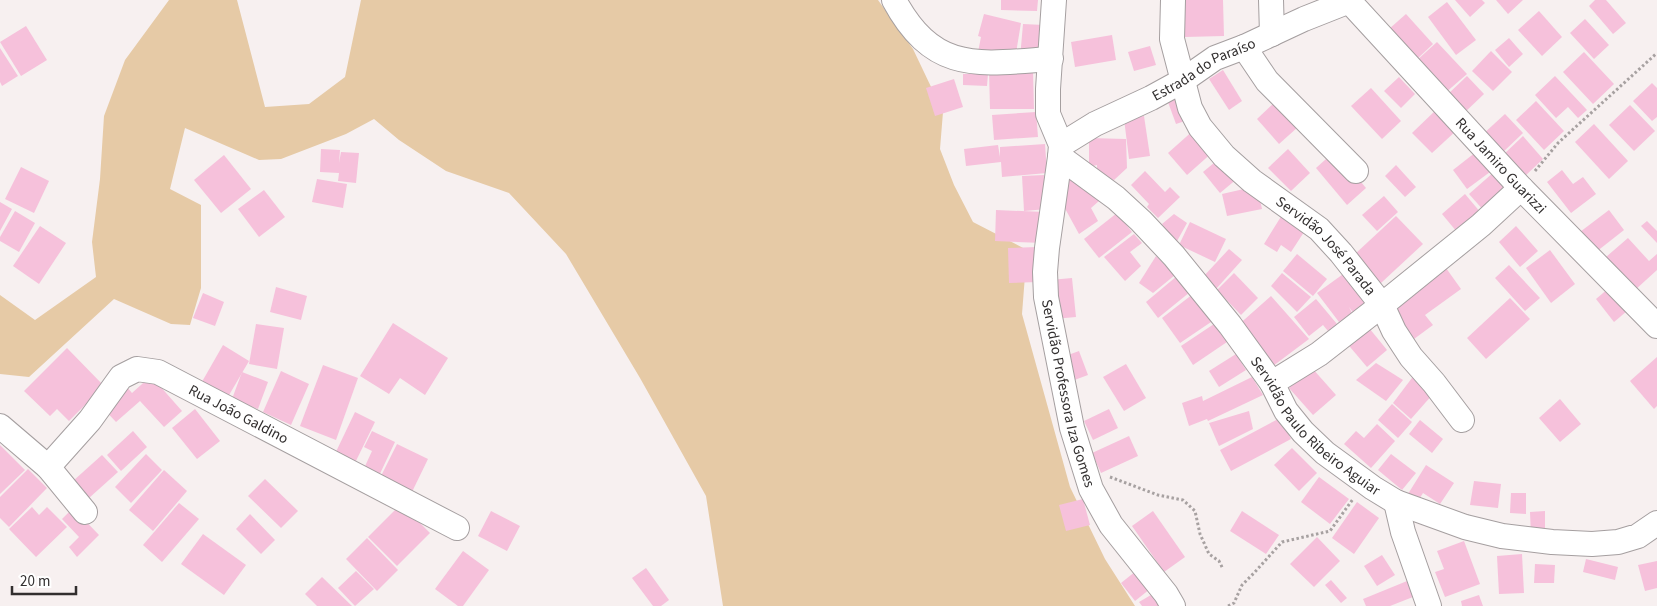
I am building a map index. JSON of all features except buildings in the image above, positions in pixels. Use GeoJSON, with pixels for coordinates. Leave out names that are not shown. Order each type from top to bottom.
{"type":"FeatureCollection","features":[{"type":"Feature","properties":{"kind":"street"},"geometry":{"type":"LineString","coordinates":[[894,0],[900,12],[918,36],[929,46],[946,55],[988,64],[1051,60]]}},
{"type":"Feature","properties":{"kind":"street"},"geometry":{"type":"LineString","coordinates":[[1054,0],[1048,114],[1061,151]]}},
{"type":"Feature","properties":{"kind":"street","name":"Servidão José Parada"},"geometry":{"type":"LineString","coordinates":[[1173,0],[1172,39],[1182,81],[1196,121],[1224,156],[1252,181],[1319,229],[1341,253],[1382,305],[1394,331],[1411,357],[1434,383],[1462,420]]}},
{"type":"Feature","properties":{"kind":"street"},"geometry":{"type":"LineString","coordinates":[[1271,0],[1272,34]]}},
{"type":"Feature","properties":{"kind":"street","name":"Estrada do Paraíso"},"geometry":{"type":"LineString","coordinates":[[1061,151],[1095,124],[1151,98],[1182,81],[1215,58],[1346,1]]}},
{"type":"Feature","properties":{"kind":"street","name":"Rua Jamiro Guarizzi"},"geometry":{"type":"LineString","coordinates":[[1346,1],[1522,188],[1657,326]]}},
{"type":"Feature","properties":{"kind":"street"},"geometry":{"type":"LineString","coordinates":[[1244,47],[1267,81],[1356,170]]}},
{"type":"Feature","properties":{"kind":"street","name":"Servidão Paulo Ribeiro Aguiar"},"geometry":{"type":"LineString","coordinates":[[1061,151],[1141,221],[1205,294],[1272,383],[1286,411],[1303,432],[1325,453],[1396,502],[1465,527],[1502,536],[1552,542],[1592,544],[1618,542],[1638,536],[1657,523]]}},
{"type":"Feature","properties":{"kind":"street","name":"Servidão Professora Iza Gomes"},"geometry":{"type":"LineString","coordinates":[[1061,151],[1045,272],[1046,297],[1072,428],[1091,489],[1111,526],[1166,594],[1173,606]]}},
{"type":"Feature","properties":{"kind":"street"},"geometry":{"type":"LineString","coordinates":[[1272,383],[1319,354],[1382,305],[1481,225],[1522,188]]}},
{"type":"Feature","properties":{"kind":"street","name":"Rua João Galdino"},"geometry":{"type":"LineString","coordinates":[[48,468],[90,420],[121,377],[137,369],[158,372],[456,528]]}},
{"type":"Feature","properties":{"kind":"street"},"geometry":{"type":"LineString","coordinates":[[0,426],[48,468],[85,512]]}},
{"type":"Feature","properties":{"kind":"street"},"geometry":{"type":"LineString","coordinates":[[1396,502],[1403,532],[1429,606]]}},
{"type":"Feature","properties":{"kind":"path"},"geometry":{"type":"LineString","coordinates":[[1522,188],[1558,143],[1657,54]]}},
{"type":"Feature","properties":{"kind":"path"},"geometry":{"type":"LineString","coordinates":[[1087,472],[1115,478],[1158,495],[1183,500],[1195,511],[1200,534],[1209,554],[1218,561],[1223,569]]}},
{"type":"Feature","properties":{"kind":"path"},"geometry":{"type":"LineString","coordinates":[[1228,606],[1234,603],[1242,585],[1282,542],[1330,531],[1365,482]]}},
{"type":"Feature","properties":{"kind":"shaded area"},"geometry":{"type":"Polygon","coordinates":[[[169,0],[237,0],[265,107],[309,104],[345,77],[361,0],[878,0],[913,49],[943,112],[940,149],[954,185],[973,222],[1027,250],[1022,314],[1070,487],[1105,559],[1135,606],[723,606],[706,496],[640,378],[566,254],[509,193],[446,171],[399,140],[374,119],[346,134],[281,159],[259,160],[185,128],[170,189],[201,205],[201,288],[190,325],[171,324],[114,299],[29,377],[0,374],[0,295],[35,320],[96,277],[92,242],[100,179],[104,116],[125,60],[169,0]]]}}]}
